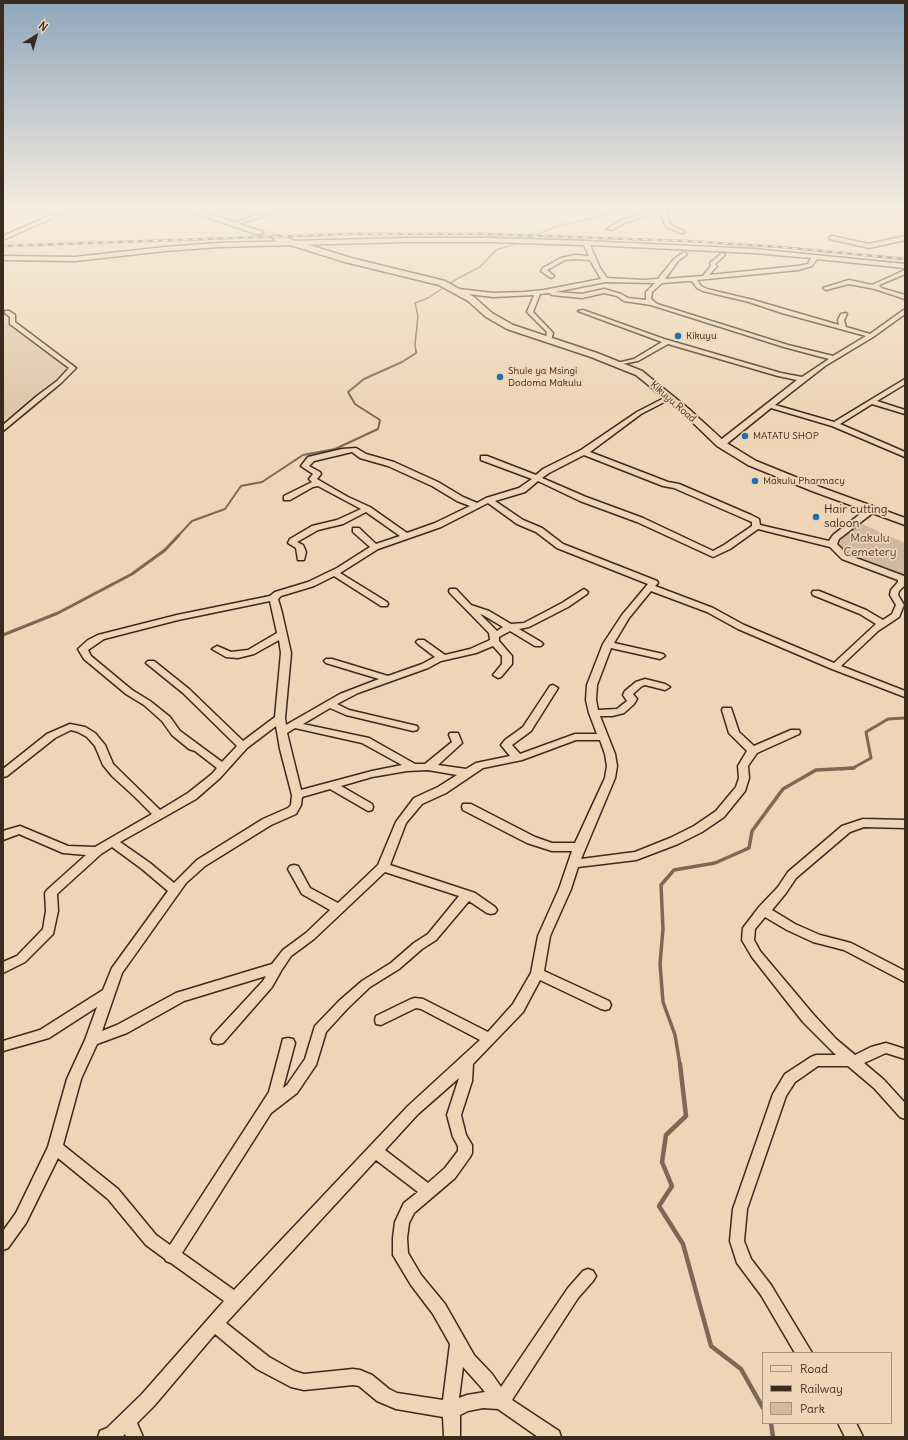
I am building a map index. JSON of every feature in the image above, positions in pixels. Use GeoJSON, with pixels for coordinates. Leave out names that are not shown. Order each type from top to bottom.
{"type":"FeatureCollection","features":[{"type":"Feature","properties":{"kind":"main road","name":"Kikuyu Road"},"geometry":{"type":"LineString","coordinates":[[406,274],[446,284],[471,299],[499,322],[619,364],[639,373],[670,397],[721,444],[752,463],[777,474],[905,522]]}},
{"type":"Feature","properties":{"kind":"street"},"geometry":{"type":"LineString","coordinates":[[602,274],[605,280]]}},
{"type":"Feature","properties":{"kind":"street"},"geometry":{"type":"LineString","coordinates":[[665,274],[647,296],[648,299],[659,307],[786,346],[833,358]]}},
{"type":"Feature","properties":{"kind":"street"},"geometry":{"type":"LineString","coordinates":[[459,292],[493,295],[541,292],[605,280],[644,282],[734,274]]}},
{"type":"Feature","properties":{"kind":"street"},"geometry":{"type":"LineString","coordinates":[[875,287],[879,283],[900,274]]}},
{"type":"Feature","properties":{"kind":"street"},"geometry":{"type":"LineString","coordinates":[[691,279],[705,290],[752,301],[780,311],[871,336]]}},
{"type":"Feature","properties":{"kind":"street"},"geometry":{"type":"LineString","coordinates":[[826,288],[849,282],[875,287],[905,297]]}},
{"type":"Feature","properties":{"kind":"street"},"geometry":{"type":"LineString","coordinates":[[541,292],[574,296],[604,291],[619,295],[626,300],[653,303]]}},
{"type":"Feature","properties":{"kind":"street"},"geometry":{"type":"LineString","coordinates":[[541,292],[530,312],[550,333],[548,340]]}},
{"type":"Feature","properties":{"kind":"street"},"geometry":{"type":"LineString","coordinates":[[3,429],[39,397],[59,382],[73,368],[12,323],[13,316],[4,311]]}},
{"type":"Feature","properties":{"kind":"street"},"geometry":{"type":"LineString","coordinates":[[581,311],[667,342],[780,375],[803,379]]}},
{"type":"Feature","properties":{"kind":"street"},"geometry":{"type":"LineString","coordinates":[[843,328],[842,320],[844,314]]}},
{"type":"Feature","properties":{"kind":"street"},"geometry":{"type":"LineString","coordinates":[[721,444],[771,406],[803,379],[833,358],[871,336],[903,314]]}},
{"type":"Feature","properties":{"kind":"street"},"geometry":{"type":"LineString","coordinates":[[619,364],[636,360],[667,342]]}},
{"type":"Feature","properties":{"kind":"street"},"geometry":{"type":"LineString","coordinates":[[835,424],[905,381]]}},
{"type":"Feature","properties":{"kind":"street"},"geometry":{"type":"LineString","coordinates":[[223,768],[176,733],[166,719],[147,703],[129,692],[87,657],[83,649],[91,642],[101,637],[122,633],[177,618],[273,598],[278,594],[311,584],[334,573],[375,547],[438,525],[483,503],[522,490],[546,471],[584,452],[639,413],[670,397]]}},
{"type":"Feature","properties":{"kind":"street"},"geometry":{"type":"LineString","coordinates":[[872,402],[905,412]]}},
{"type":"Feature","properties":{"kind":"street"},"geometry":{"type":"LineString","coordinates":[[771,406],[835,424],[905,455]]}},
{"type":"Feature","properties":{"kind":"street"},"geometry":{"type":"LineString","coordinates":[[106,1437],[113,1434],[148,1400],[235,1300],[374,1150],[413,1110],[467,1062],[518,1008],[537,973],[544,936],[565,889],[579,847],[610,778],[612,766],[610,754],[602,737],[594,713],[591,700],[592,685],[608,644],[625,617],[648,587],[654,583],[560,546],[539,530],[483,503],[460,499],[435,484],[391,464],[363,456],[353,450],[342,451],[311,459],[305,466],[317,474],[313,479],[319,484],[345,499],[367,509],[406,536]]}},
{"type":"Feature","properties":{"kind":"street"},"geometry":{"type":"LineString","coordinates":[[484,458],[537,478],[583,499],[640,520],[713,554],[727,547],[753,530],[756,526],[756,521],[676,486],[666,484],[584,452]]}},
{"type":"Feature","properties":{"kind":"street"},"geometry":{"type":"LineString","coordinates":[[287,498],[311,485],[319,484]]}},
{"type":"Feature","properties":{"kind":"street"},"geometry":{"type":"LineString","coordinates":[[301,558],[302,552],[300,547],[292,543],[293,541],[315,528],[340,522],[367,509]]}},
{"type":"Feature","properties":{"kind":"street"},"geometry":{"type":"LineString","coordinates":[[833,545],[833,541],[836,537],[871,510]]}},
{"type":"Feature","properties":{"kind":"street"},"geometry":{"type":"LineString","coordinates":[[756,526],[833,545],[845,556],[895,574],[903,580],[894,595],[900,605],[896,615],[862,640],[835,667]]}},
{"type":"Feature","properties":{"kind":"street"},"geometry":{"type":"LineString","coordinates":[[356,530],[375,547]]}},
{"type":"Feature","properties":{"kind":"street"},"geometry":{"type":"LineString","coordinates":[[334,573],[384,604]]}},
{"type":"Feature","properties":{"kind":"street"},"geometry":{"type":"LineString","coordinates":[[648,587],[710,610],[741,627],[835,667],[905,694]]}},
{"type":"Feature","properties":{"kind":"street"},"geometry":{"type":"LineString","coordinates":[[452,591],[494,638],[507,656],[507,664],[498,675]]}},
{"type":"Feature","properties":{"kind":"street"},"geometry":{"type":"LineString","coordinates":[[282,731],[355,691],[443,658],[473,651],[489,645],[494,638],[510,627],[526,625],[565,605],[584,592]]}},
{"type":"Feature","properties":{"kind":"street"},"geometry":{"type":"LineString","coordinates":[[816,593],[863,612],[883,624]]}},
{"type":"Feature","properties":{"kind":"street"},"geometry":{"type":"LineString","coordinates":[[3,1243],[21,1218],[42,1177],[55,1146],[74,1079],[92,1040],[116,971],[182,880],[201,863],[267,822],[292,811],[296,805],[297,795],[285,749],[280,718],[286,653],[273,598]]}},
{"type":"Feature","properties":{"kind":"street"},"geometry":{"type":"LineString","coordinates":[[466,605],[486,613],[538,644]]}},
{"type":"Feature","properties":{"kind":"street"},"geometry":{"type":"LineString","coordinates":[[217,648],[229,654],[238,655],[250,652],[282,634]]}},
{"type":"Feature","properties":{"kind":"street"},"geometry":{"type":"LineString","coordinates":[[421,642],[443,658]]}},
{"type":"Feature","properties":{"kind":"street"},"geometry":{"type":"LineString","coordinates":[[608,644],[660,656]]}},
{"type":"Feature","properties":{"kind":"street"},"geometry":{"type":"LineString","coordinates":[[329,661],[390,679]]}},
{"type":"Feature","properties":{"kind":"street"},"geometry":{"type":"LineString","coordinates":[[151,663],[186,691],[243,746]]}},
{"type":"Feature","properties":{"kind":"street"},"geometry":{"type":"LineString","coordinates":[[594,713],[612,713],[620,711],[631,702],[632,699],[628,693],[639,684],[645,682],[665,687]]}},
{"type":"Feature","properties":{"kind":"street"},"geometry":{"type":"LineString","coordinates":[[518,758],[506,745],[527,729],[553,688]]}},
{"type":"Feature","properties":{"kind":"street"},"geometry":{"type":"LineString","coordinates":[[329,704],[346,712],[413,728]]}},
{"type":"Feature","properties":{"kind":"street"},"geometry":{"type":"LineString","coordinates":[[727,710],[734,734],[753,751]]}},
{"type":"Feature","properties":{"kind":"street"},"geometry":{"type":"LineString","coordinates":[[3,968],[21,959],[49,931],[52,911],[51,893],[97,851],[158,814],[192,796],[212,780],[243,746],[280,718]]}},
{"type":"Feature","properties":{"kind":"street"},"geometry":{"type":"LineString","coordinates":[[294,725],[365,740],[412,767]]}},
{"type":"Feature","properties":{"kind":"street"},"geometry":{"type":"LineString","coordinates":[[3,774],[51,736],[70,727],[81,729],[91,735],[100,745],[108,765],[140,794],[158,814]]}},
{"type":"Feature","properties":{"kind":"street"},"geometry":{"type":"LineString","coordinates":[[573,864],[636,856],[674,841],[698,829],[720,814],[741,788],[744,778],[743,766],[746,759],[753,751],[795,732]]}},
{"type":"Feature","properties":{"kind":"street"},"geometry":{"type":"LineString","coordinates":[[428,766],[452,748],[456,743],[454,735]]}},
{"type":"Feature","properties":{"kind":"street"},"geometry":{"type":"LineString","coordinates":[[218,1039],[268,984],[276,968],[287,953],[310,936],[383,867],[401,822],[418,802],[442,790],[480,766],[518,758],[575,737],[602,737]]}},
{"type":"Feature","properties":{"kind":"street"},"geometry":{"type":"LineString","coordinates":[[297,795],[372,774],[412,767],[428,766],[467,773]]}},
{"type":"Feature","properties":{"kind":"street"},"geometry":{"type":"LineString","coordinates":[[332,786],[368,807]]}},
{"type":"Feature","properties":{"kind":"street"},"geometry":{"type":"LineString","coordinates":[[467,807],[531,840],[552,847],[579,847]]}},
{"type":"Feature","properties":{"kind":"street"},"geometry":{"type":"LineString","coordinates":[[905,824],[863,823],[846,829],[792,875],[782,890],[763,910],[749,928],[748,940],[756,954],[808,1018],[831,1043],[854,1061],[879,1084],[905,1113]]}},
{"type":"Feature","properties":{"kind":"street"},"geometry":{"type":"LineString","coordinates":[[3,836],[13,831],[20,830],[66,850],[97,851]]}},
{"type":"Feature","properties":{"kind":"street"},"geometry":{"type":"LineString","coordinates":[[112,842],[146,866],[175,890]]}},
{"type":"Feature","properties":{"kind":"street"},"geometry":{"type":"LineString","coordinates":[[383,867],[467,895],[491,910]]}},
{"type":"Feature","properties":{"kind":"street"},"geometry":{"type":"LineString","coordinates":[[294,869],[306,891],[339,909]]}},
{"type":"Feature","properties":{"kind":"street"},"geometry":{"type":"LineString","coordinates":[[266,1108],[292,1089],[311,1061],[320,1030],[343,1005],[366,984],[394,966],[418,946],[432,937],[467,895]]}},
{"type":"Feature","properties":{"kind":"street"},"geometry":{"type":"LineString","coordinates":[[763,910],[791,927],[817,939],[847,946],[905,977]]}},
{"type":"Feature","properties":{"kind":"street"},"geometry":{"type":"LineString","coordinates":[[92,1040],[122,1029],[180,996],[276,968]]}},
{"type":"Feature","properties":{"kind":"street"},"geometry":{"type":"LineString","coordinates":[[537,973],[605,1004]]}},
{"type":"Feature","properties":{"kind":"street"},"geometry":{"type":"LineString","coordinates":[[3,1046],[17,1044],[44,1034],[109,993]]}},
{"type":"Feature","properties":{"kind":"street"},"geometry":{"type":"LineString","coordinates":[[381,1020],[415,1003],[423,1004],[490,1039]]}},
{"type":"Feature","properties":{"kind":"street"},"geometry":{"type":"LineString","coordinates":[[171,1256],[275,1093],[288,1043]]}},
{"type":"Feature","properties":{"kind":"street"},"geometry":{"type":"LineString","coordinates":[[803,1352],[766,1290],[745,1263],[737,1241],[740,1209],[780,1094],[790,1078],[816,1061],[854,1061],[876,1050],[886,1048],[905,1054]]}},
{"type":"Feature","properties":{"kind":"street"},"geometry":{"type":"LineString","coordinates":[[467,1062],[465,1081],[454,1115],[460,1137],[465,1145],[465,1153],[450,1173],[409,1208],[402,1222],[400,1238],[401,1255],[416,1280],[439,1309],[468,1361],[486,1380],[501,1401],[513,1411],[553,1437]]}},
{"type":"Feature","properties":{"kind":"street"},"geometry":{"type":"LineString","coordinates":[[55,1146],[113,1194],[151,1240],[171,1256],[235,1300]]}},
{"type":"Feature","properties":{"kind":"street"},"geometry":{"type":"LineString","coordinates":[[374,1150],[428,1191]]}},
{"type":"Feature","properties":{"kind":"street"},"geometry":{"type":"LineString","coordinates":[[501,1401],[514,1384],[574,1293],[588,1276]]}},
{"type":"Feature","properties":{"kind":"street"},"geometry":{"type":"LineString","coordinates":[[215,1324],[263,1363],[292,1379],[304,1382],[353,1377],[360,1378],[383,1395],[396,1401],[452,1410],[467,1403],[483,1400],[501,1401]]}},
{"type":"Feature","properties":{"kind":"street"},"geometry":{"type":"LineString","coordinates":[[452,1437],[451,1395],[458,1343]]}},
{"type":"Feature","properties":{"kind":"street"},"geometry":{"type":"LineString","coordinates":[[127,1421],[135,1437]]}},
{"type":"Feature","properties":{"kind":"street"},"geometry":{"type":"LineString","coordinates":[[847,1424],[856,1437]]}},
{"type":"Feature","properties":{"kind":"shaded area"},"geometry":{"type":"Polygon","coordinates":[[[3,320],[69,368],[3,422],[3,320]]]}},
{"type":"Feature","properties":{"kind":"green space","name":"Makulu Cemetery"},"geometry":{"type":"Polygon","coordinates":[[[860,523],[905,543],[905,576],[863,562],[845,553],[837,541],[848,529],[860,523]]]}},
{"type":"Feature","properties":{"kind":"waterway"},"geometry":{"type":"LineString","coordinates":[[416,352],[415,344],[418,316],[415,303],[428,298],[466,274]]}},
{"type":"Feature","properties":{"kind":"waterway"},"geometry":{"type":"LineString","coordinates":[[178,536],[192,521],[225,509],[241,486],[262,482],[303,455],[335,449],[378,429],[380,420],[355,404],[348,392],[364,379],[402,362],[416,352]]}},
{"type":"Feature","properties":{"kind":"waterway"},"geometry":{"type":"LineString","coordinates":[[3,635],[58,613],[132,574],[165,550],[179,535]]}},
{"type":"Feature","properties":{"kind":"waterway"},"geometry":{"type":"LineString","coordinates":[[851,768],[871,758],[866,732],[888,719],[905,718]]}},
{"type":"Feature","properties":{"kind":"waterway"},"geometry":{"type":"LineString","coordinates":[[680,1065],[675,1035],[663,1002],[660,964],[663,929],[661,885],[674,870],[715,863],[749,848],[752,831],[783,789],[816,770],[851,768]]}},
{"type":"Feature","properties":{"kind":"waterway"},"geometry":{"type":"LineString","coordinates":[[841,769],[851,768]]}},
{"type":"Feature","properties":{"kind":"waterway"},"geometry":{"type":"LineString","coordinates":[[680,1064],[686,1116],[666,1135],[662,1162],[672,1186],[659,1206],[683,1244],[711,1346],[741,1369],[762,1406]]}},
{"type":"Feature","properties":{"kind":"waterway"},"geometry":{"type":"LineString","coordinates":[[771,1424],[773,1437]]}},
{"type":"Feature","properties":{"kind":"place","name":"Kikuyu"},"geometry":{"type":"Point","coordinates":[678,336]}},
{"type":"Feature","properties":{"kind":"place","name":"Shule ya Msingi Dodoma Makulu"},"geometry":{"type":"Point","coordinates":[500,377]}},
{"type":"Feature","properties":{"kind":"place","name":"MATATU SHOP"},"geometry":{"type":"Point","coordinates":[745,436]}},
{"type":"Feature","properties":{"kind":"place","name":"Makulu Pharmacy"},"geometry":{"type":"Point","coordinates":[755,481]}},
{"type":"Feature","properties":{"kind":"place","name":"Hair cutting saloon"},"geometry":{"type":"Point","coordinates":[816,517]}}]}
